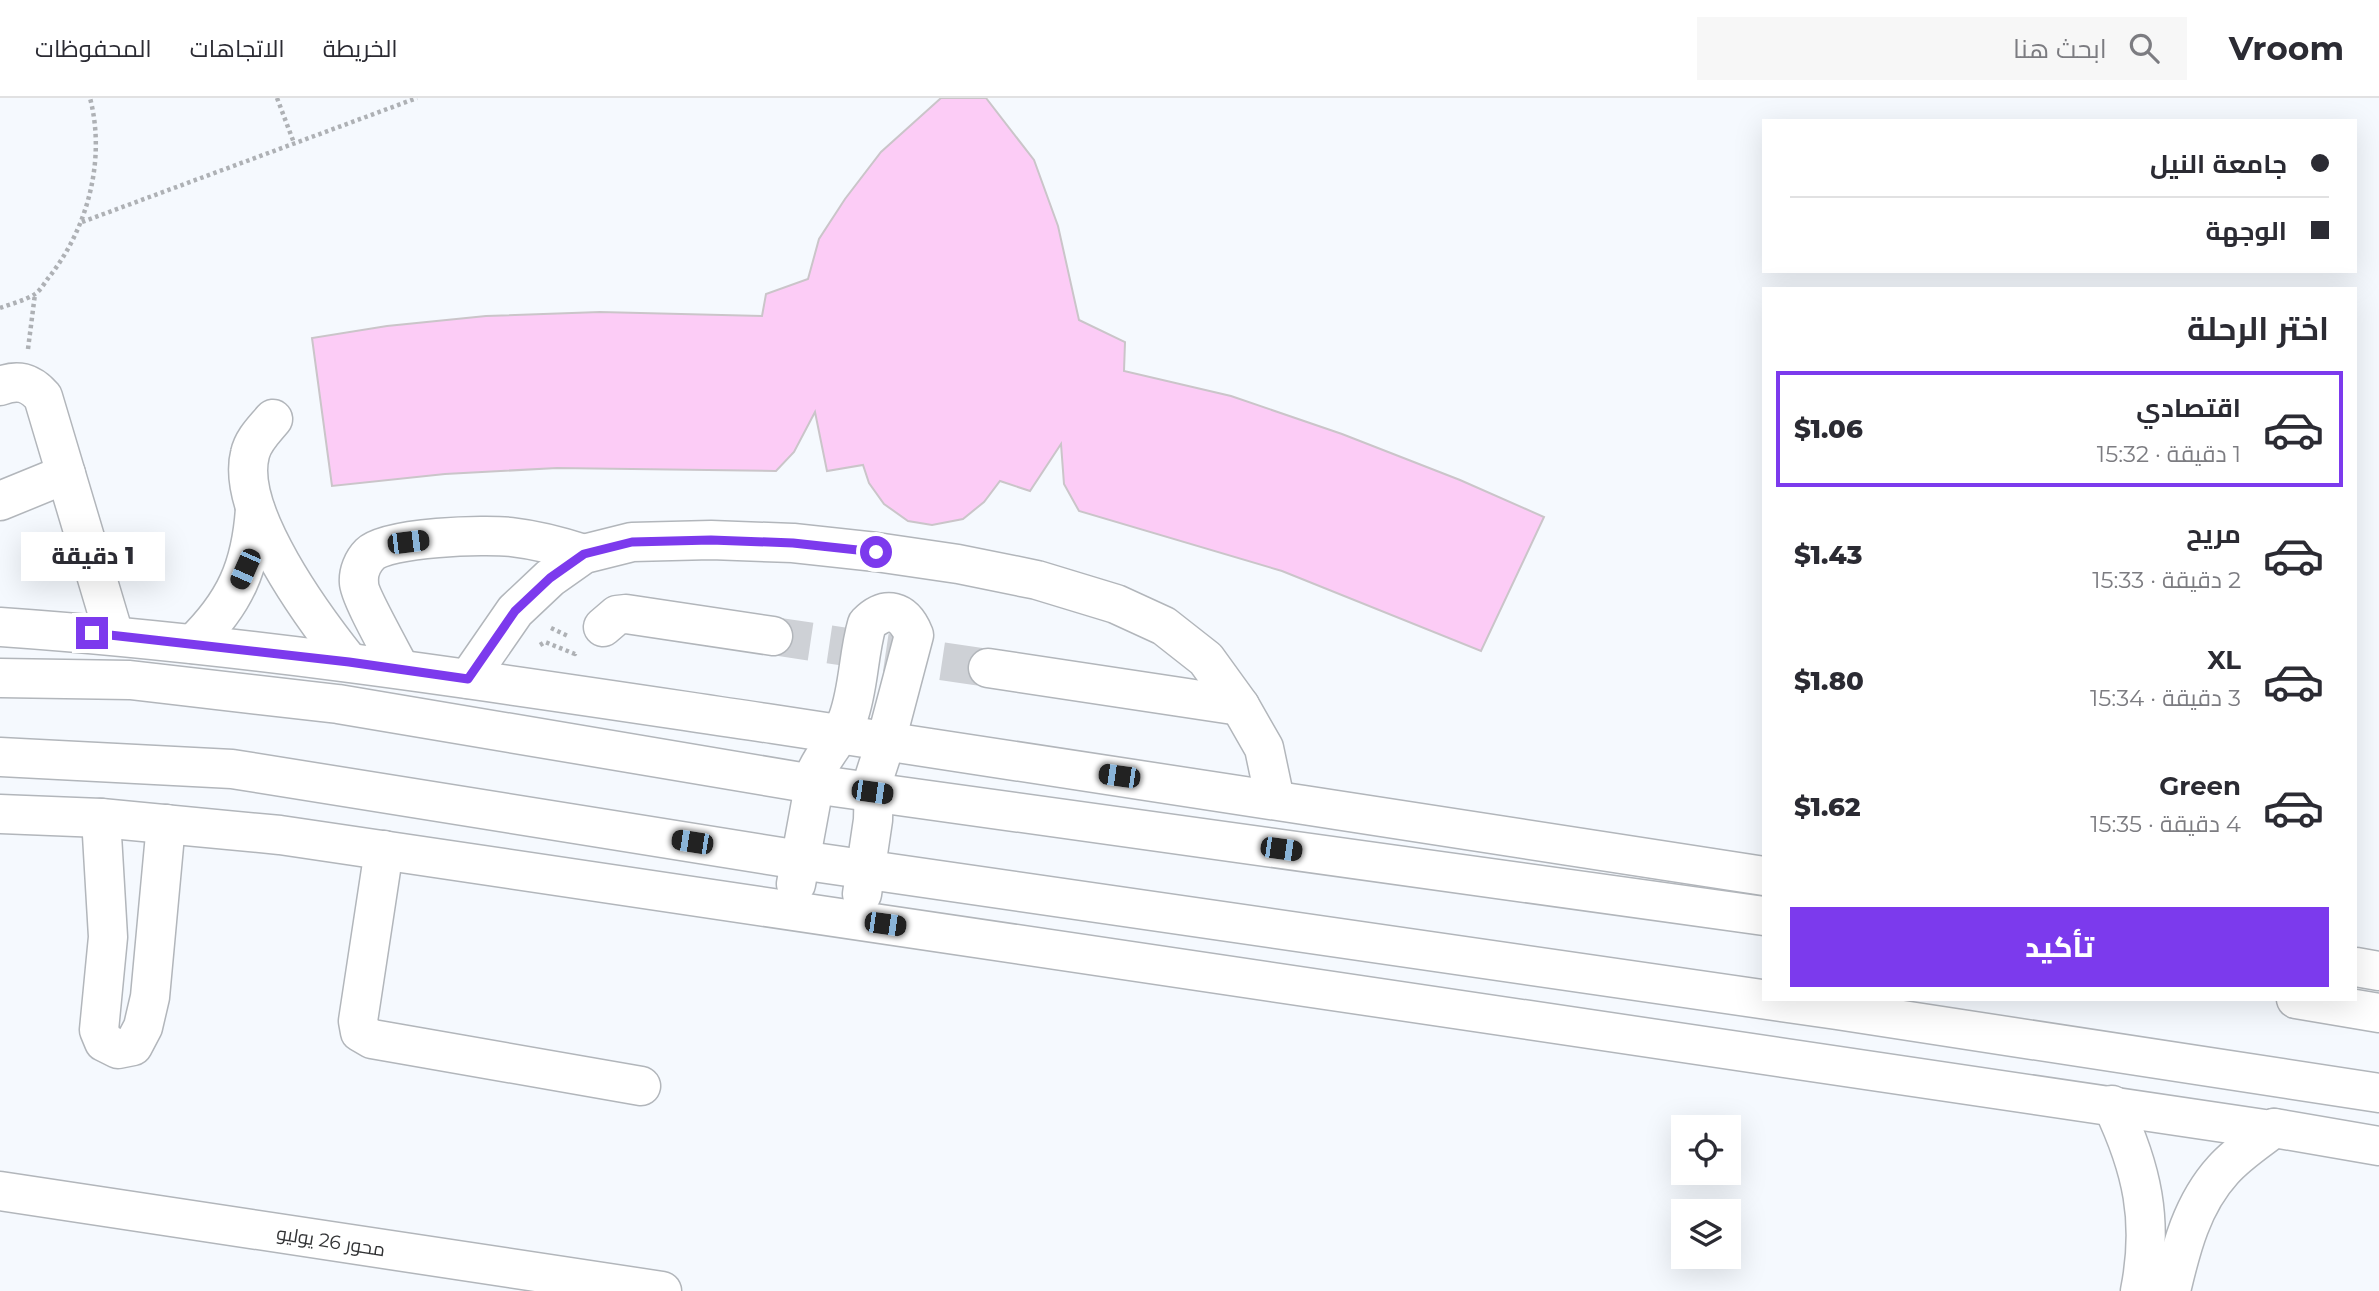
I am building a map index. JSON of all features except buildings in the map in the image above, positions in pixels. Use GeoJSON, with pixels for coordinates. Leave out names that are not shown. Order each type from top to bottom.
{"type":"FeatureCollection","features":[{"type":"Feature","properties":{"kind":"main road"},"geometry":{"type":"LineString","coordinates":[[12,384],[35,388],[43,397],[114,635]]}},
{"type":"Feature","properties":{"kind":"main road"},"geometry":{"type":"LineString","coordinates":[[273,419],[257,438],[250,453],[247,474],[255,509],[296,589],[349,662]]}},
{"type":"Feature","properties":{"kind":"main road"},"geometry":{"type":"LineString","coordinates":[[0,501],[66,474]]}},
{"type":"Feature","properties":{"kind":"main road"},"geometry":{"type":"LineString","coordinates":[[193,644],[215,623],[232,597],[245,569],[253,540],[255,509]]}},
{"type":"Feature","properties":{"kind":"main road"},"geometry":{"type":"LineString","coordinates":[[400,669],[359,585],[361,567],[371,553],[386,545],[471,535],[547,542],[584,554]]}},
{"type":"Feature","properties":{"kind":"main road"},"geometry":{"type":"LineString","coordinates":[[468,679],[515,611],[550,578],[584,554],[632,542],[711,540],[793,543],[958,564],[1037,580],[1116,604],[1164,626],[1206,659],[1240,706],[1264,748],[1275,800]]}},
{"type":"Feature","properties":{"kind":"main road"},"geometry":{"type":"LineString","coordinates":[[792,911],[813,784],[823,757],[841,735],[852,708],[867,624],[876,615],[888,612],[900,615],[909,623],[914,635],[886,741],[876,765],[872,792],[873,820],[858,920]]}},
{"type":"Feature","properties":{"kind":"main road"},"geometry":{"type":"LineString","coordinates":[[603,627],[617,615],[626,614],[773,636]]}},
{"type":"Feature","properties":{"kind":"main road"},"geometry":{"type":"LineString","coordinates":[[0,627],[114,635],[400,669],[1762,876]]}},
{"type":"Feature","properties":{"kind":"main road"},"geometry":{"type":"LineString","coordinates":[[988,668],[1240,706]]}},
{"type":"Feature","properties":{"kind":"main road"},"geometry":{"type":"LineString","coordinates":[[0,678],[130,680],[338,705],[813,784],[1762,916]]}},
{"type":"Feature","properties":{"kind":"main road"},"geometry":{"type":"LineString","coordinates":[[0,757],[232,769],[800,860],[1762,999]]}},
{"type":"Feature","properties":{"kind":"main road"},"geometry":{"type":"LineString","coordinates":[[0,814],[101,818],[280,835],[2271,1130],[2274,1128],[2379,1146]]}},
{"type":"Feature","properties":{"kind":"main road"},"geometry":{"type":"LineString","coordinates":[[101,818],[108,937],[99,1030],[104,1042],[118,1049],[133,1046],[143,1027],[149,997],[166,824]]}},
{"type":"Feature","properties":{"kind":"main road"},"geometry":{"type":"LineString","coordinates":[[1514,881],[1519,838]]}},
{"type":"Feature","properties":{"kind":"main road"},"geometry":{"type":"LineString","coordinates":[[384,850],[358,1021],[360,1032],[372,1039],[641,1086]]}},
{"type":"Feature","properties":{"kind":"main road"},"geometry":{"type":"LineString","coordinates":[[2357,967],[2379,971]]}},
{"type":"Feature","properties":{"kind":"main road"},"geometry":{"type":"LineString","coordinates":[[1775,1001],[2379,1093]]}},
{"type":"Feature","properties":{"kind":"main road"},"geometry":{"type":"LineString","coordinates":[[2308,1001],[2379,1013]]}},
{"type":"Feature","properties":{"kind":"main road"},"geometry":{"type":"LineString","coordinates":[[2112,1105],[2126,1134],[2144,1194],[2148,1235],[2140,1291]]}},
{"type":"Feature","properties":{"kind":"main road"},"geometry":{"type":"LineString","coordinates":[[2171,1291],[2189,1226],[2201,1200],[2224,1169],[2274,1128]]}},
{"type":"Feature","properties":{"kind":"main road","name":"محور 26 يوليو"},"geometry":{"type":"LineString","coordinates":[[0,1191],[662,1291]]}},
{"type":"Feature","properties":{"kind":"path"},"geometry":{"type":"LineString","coordinates":[[12,384],[35,294],[62,260],[82,222],[95,170],[95,118],[90,98]]}},
{"type":"Feature","properties":{"kind":"path"},"geometry":{"type":"LineString","coordinates":[[277,98],[294,143]]}},
{"type":"Feature","properties":{"kind":"path"},"geometry":{"type":"LineString","coordinates":[[82,222],[417,98]]}},
{"type":"Feature","properties":{"kind":"path"},"geometry":{"type":"LineString","coordinates":[[0,308],[35,294]]}},
{"type":"Feature","properties":{"kind":"tunnel"},"geometry":{"type":"LineString","coordinates":[[773,636],[988,668]]}},
{"type":"Feature","properties":{"kind":"route"},"geometry":{"type":"LineString","coordinates":[[92,633],[349,662],[468,679],[515,611],[550,578],[584,554],[632,542],[711,540],[793,543],[876,552]]}}]}
